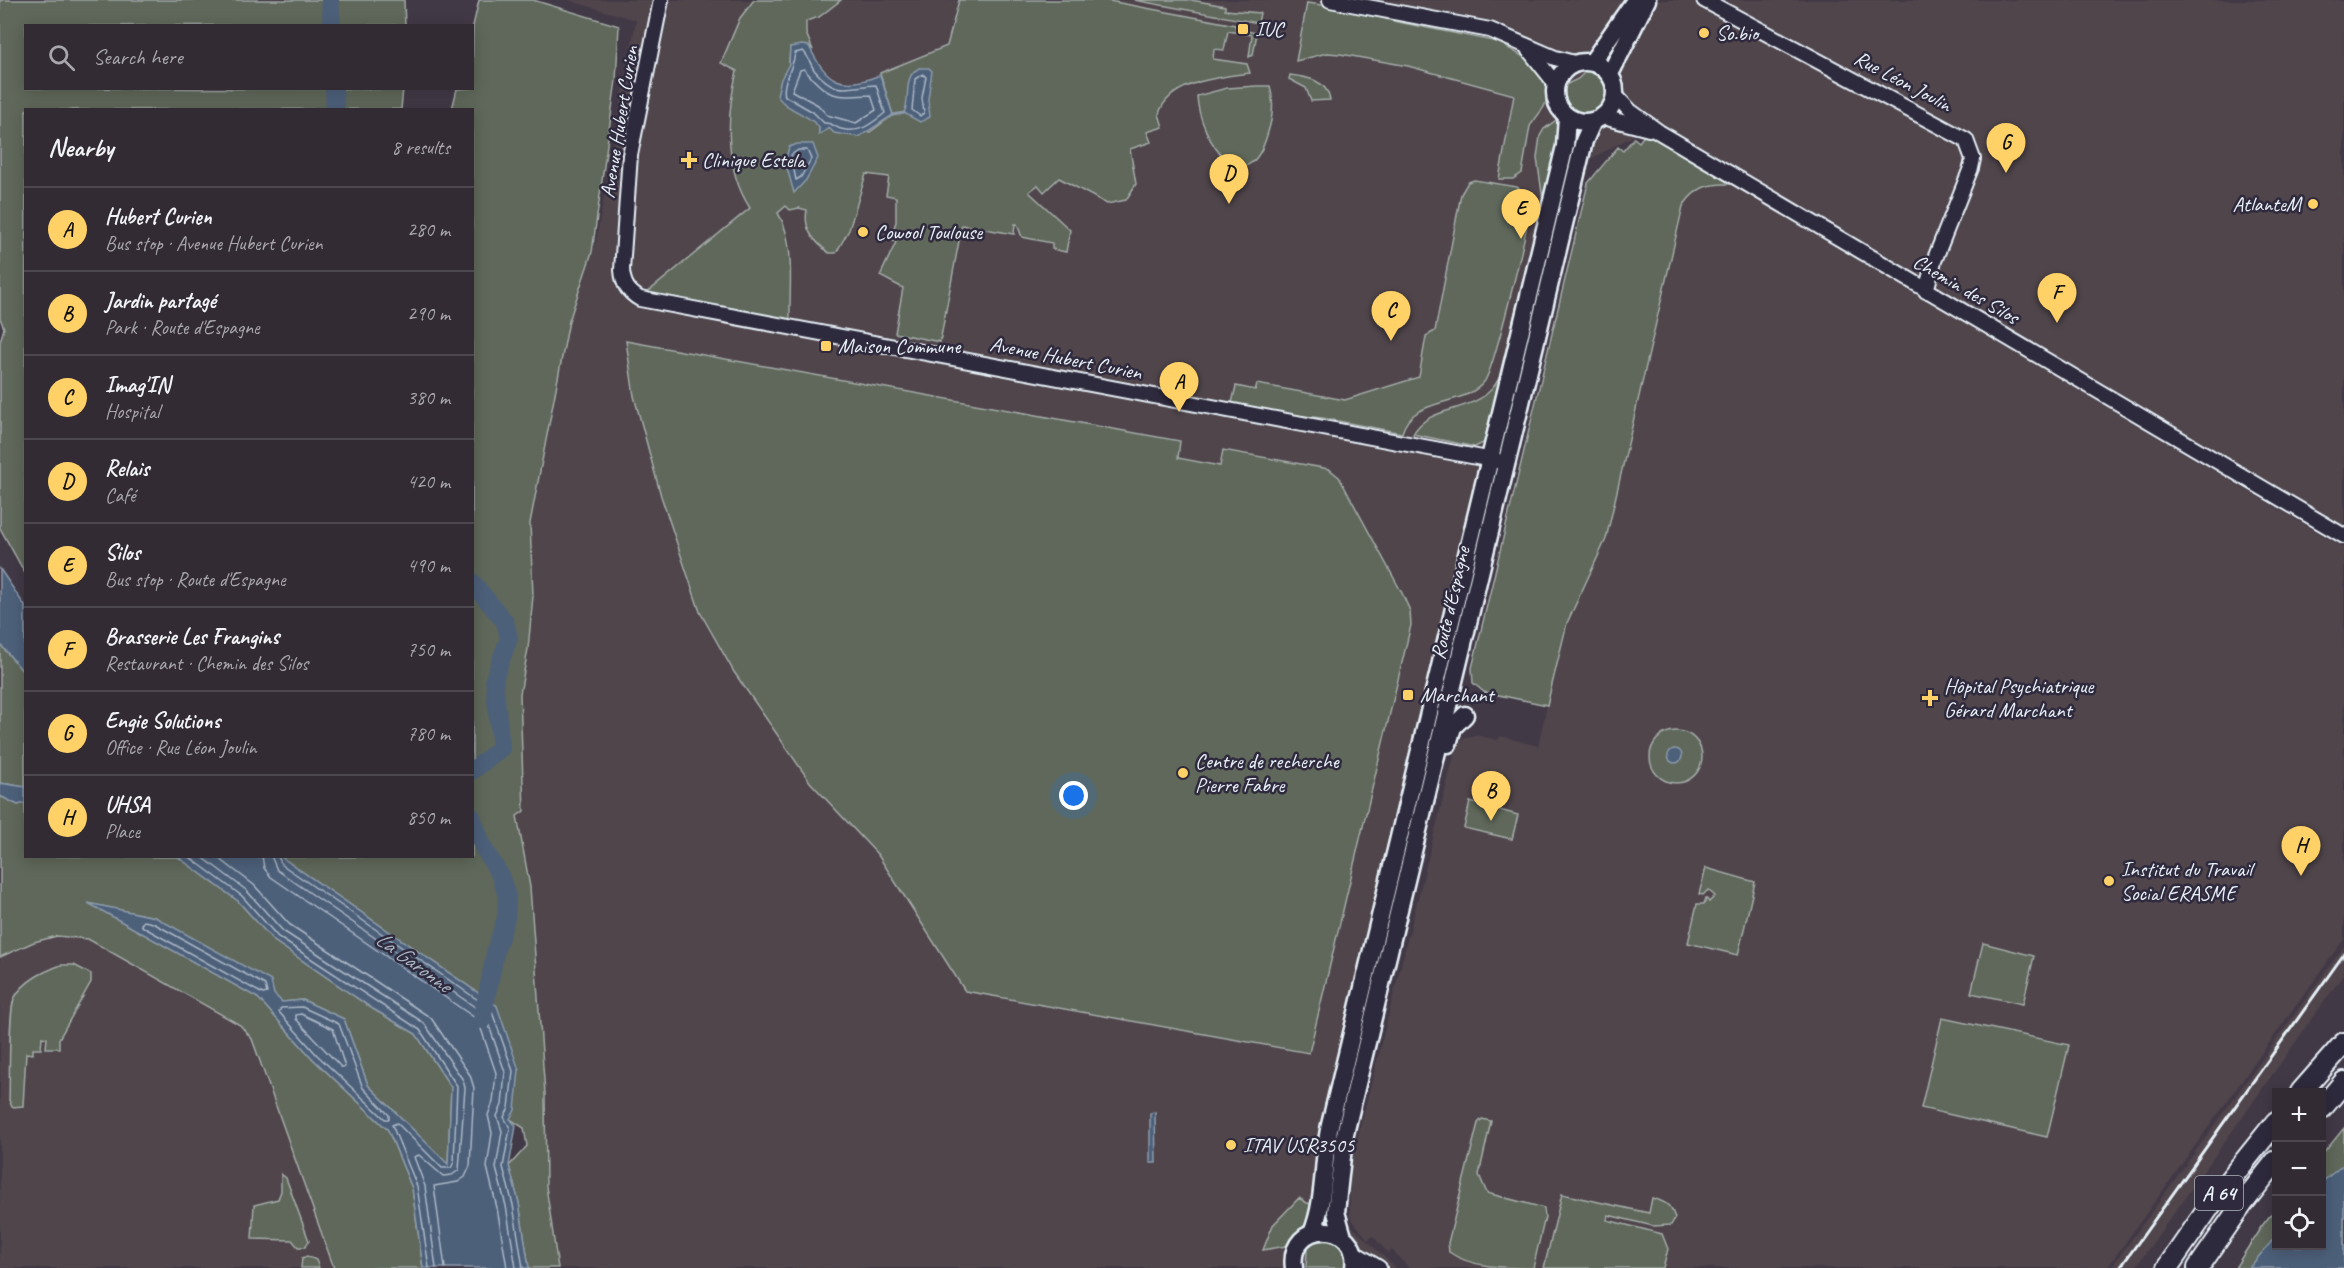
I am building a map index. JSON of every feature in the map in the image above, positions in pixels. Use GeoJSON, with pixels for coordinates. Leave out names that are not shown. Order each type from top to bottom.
{"type":"FeatureCollection","features":[{"type":"Feature","properties":{"kind":"highway"},"geometry":{"type":"LineString","coordinates":[[2305,1088],[2344,1043]]}},
{"type":"Feature","properties":{"kind":"highway"},"geometry":{"type":"LineString","coordinates":[[2326,1103],[2344,1082]]}},
{"type":"Feature","properties":{"kind":"highway","name":"A 64"},"geometry":{"type":"LineString","coordinates":[[2167,1268],[2219,1193],[2272,1128]]}},
{"type":"Feature","properties":{"kind":"highway","name":"A 64"},"geometry":{"type":"LineString","coordinates":[[2198,1268],[2243,1203],[2272,1167]]}},
{"type":"Feature","properties":{"kind":"main road"},"geometry":{"type":"LineString","coordinates":[[1592,62],[1635,0]]}},
{"type":"Feature","properties":{"kind":"main road"},"geometry":{"type":"LineString","coordinates":[[1610,74],[1592,62],[1574,63],[1559,74],[1555,83],[1554,96],[1559,109],[1567,117],[1584,122],[1598,119],[1611,107],[1615,95],[1610,74],[1647,0]]}},
{"type":"Feature","properties":{"kind":"main road","name":"Route d'Espagne"},"geometry":{"type":"LineString","coordinates":[[1343,1238],[1336,1212],[1344,1138],[1424,809],[1565,146],[1567,117]]}},
{"type":"Feature","properties":{"kind":"main road","name":"Route d'Espagne"},"geometry":{"type":"LineString","coordinates":[[1312,1233],[1318,1216],[1324,1149],[1498,461],[1584,141],[1598,119]]}},
{"type":"Feature","properties":{"kind":"main road"},"geometry":{"type":"LineString","coordinates":[[1424,809],[1441,770],[1453,727],[1465,715]]}},
{"type":"Feature","properties":{"kind":"main road"},"geometry":{"type":"LineString","coordinates":[[1294,1268],[1293,1256],[1297,1247],[1312,1233],[1332,1232],[1343,1238],[1354,1260]]}},
{"type":"Feature","properties":{"kind":"street","name":"Avenue Hubert Curien"},"geometry":{"type":"LineString","coordinates":[[661,0],[630,155],[622,270],[625,286],[634,296],[640,299],[1498,461]]}},
{"type":"Feature","properties":{"kind":"street"},"geometry":{"type":"LineString","coordinates":[[1330,0],[1490,30],[1574,63]]}},
{"type":"Feature","properties":{"kind":"street","name":"Rue Léon Joulin"},"geometry":{"type":"LineString","coordinates":[[1704,0],[1966,140],[1973,159],[1971,168],[1934,261],[1926,291]]}},
{"type":"Feature","properties":{"kind":"street"},"geometry":{"type":"LineString","coordinates":[[1524,45],[1555,83]]}},
{"type":"Feature","properties":{"kind":"street","name":"Chemin des Silos"},"geometry":{"type":"LineString","coordinates":[[1615,95],[1630,111],[1659,132],[2344,536]]}},
{"type":"Feature","properties":{"kind":"street","name":"Chemin des Silos"},"geometry":{"type":"LineString","coordinates":[[1598,119],[1659,132]]}},
{"type":"Feature","properties":{"kind":"street","name":"Rue Léon Joulin"},"geometry":{"type":"LineString","coordinates":[[1913,282],[1934,261]]}},
{"type":"Feature","properties":{"kind":"street"},"geometry":{"type":"LineString","coordinates":[[1354,1260],[1379,1268]]}},
{"type":"Feature","properties":{"kind":"shaded area"},"geometry":{"type":"Polygon","coordinates":[[[567,0],[2344,0],[2344,543],[1644,130],[1587,161],[1415,865],[1346,1170],[1347,1222],[1396,1268],[558,1268],[546,1186],[545,1094],[530,887],[517,816],[524,811],[520,694],[528,649],[533,596],[530,523],[569,321],[596,241],[636,20],[567,0]]]}},
{"type":"Feature","properties":{"kind":"shaded area","name":"Hôpital Psychiatrique Gérard Marchant"},"geometry":{"type":"Polygon","coordinates":[[[1646,133],[2344,548],[2344,939],[2107,1268],[1409,1268],[1392,1250],[1388,1253],[1373,1236],[1368,1240],[1350,1217],[1349,1171],[1456,747],[1464,738],[1476,735],[1497,740],[1501,736],[1538,746],[1547,705],[1484,692],[1473,683],[1472,668],[1559,306],[1618,147],[1623,151],[1634,138],[1639,142],[1646,133]]]}},
{"type":"Feature","properties":{"kind":"shaded area"},"geometry":{"type":"Polygon","coordinates":[[[57,936],[88,939],[240,1025],[252,1039],[334,1268],[0,1268],[0,957],[34,942],[57,936]]]}},
{"type":"Feature","properties":{"kind":"shaded area"},"geometry":{"type":"Polygon","coordinates":[[[2344,946],[2344,974],[2135,1268],[2111,1268],[2344,946]]]}},
{"type":"Feature","properties":{"kind":"green space"},"geometry":{"type":"Polygon","coordinates":[[[0,0],[404,0],[405,24],[24,24],[24,90],[403,90],[401,108],[24,108],[24,571],[0,528],[0,342],[4,328],[0,318],[0,0]]]}},
{"type":"Feature","properties":{"kind":"green space"},"geometry":{"type":"Polygon","coordinates":[[[479,0],[533,0],[619,26],[616,80],[592,252],[569,321],[530,523],[533,596],[528,649],[520,694],[524,811],[517,816],[530,887],[545,1094],[546,1186],[558,1268],[529,1268],[519,1203],[509,1166],[527,1146],[524,1128],[510,1119],[497,1006],[282,858],[474,858],[474,108],[452,108],[457,90],[474,90],[473,24],[479,0]]]}},
{"type":"Feature","properties":{"kind":"green space"},"geometry":{"type":"Polygon","coordinates":[[[754,0],[841,0],[819,17],[806,21],[806,33],[813,50],[809,46],[790,47],[789,64],[794,109],[810,117],[819,127],[819,134],[830,128],[870,132],[893,115],[880,73],[947,46],[959,0],[1104,0],[1235,25],[1236,29],[1257,33],[1253,55],[1249,57],[1252,35],[1228,31],[1224,50],[1214,49],[1213,59],[1247,64],[1250,73],[1197,83],[1173,94],[1164,103],[1159,114],[1163,127],[1147,132],[1151,142],[1130,149],[1136,184],[1126,200],[1107,204],[1059,178],[1044,192],[1038,185],[1029,192],[1070,230],[1066,252],[1052,249],[1052,243],[1022,237],[1017,224],[1015,224],[1014,234],[962,225],[940,342],[895,333],[903,288],[880,276],[896,242],[890,239],[896,222],[896,197],[886,195],[889,177],[866,174],[849,230],[836,253],[829,253],[811,234],[806,217],[807,210],[799,208],[790,210],[786,206],[778,213],[784,225],[789,252],[790,322],[647,296],[648,292],[750,208],[735,176],[730,141],[729,123],[737,71],[721,63],[740,18],[754,0]]]}},
{"type":"Feature","properties":{"kind":"green space"},"geometry":{"type":"Polygon","coordinates":[[[1134,0],[1191,0],[1225,6],[1225,10],[1260,13],[1258,23],[1134,0]]]}},
{"type":"Feature","properties":{"kind":"green space"},"geometry":{"type":"Polygon","coordinates":[[[1307,3],[1350,9],[1393,21],[1498,42],[1529,60],[1549,83],[1550,91],[1544,107],[1530,126],[1522,173],[1513,179],[1499,179],[1514,95],[1408,66],[1340,54],[1327,53],[1296,61],[1307,3]]]}},
{"type":"Feature","properties":{"kind":"green space"},"geometry":{"type":"Polygon","coordinates":[[[1588,69],[1604,76],[1609,85],[1609,97],[1605,106],[1588,114],[1579,113],[1571,108],[1566,98],[1565,85],[1578,79],[1588,69]]]}},
{"type":"Feature","properties":{"kind":"green space"},"geometry":{"type":"Polygon","coordinates":[[[1290,75],[1321,84],[1330,100],[1311,101],[1306,88],[1289,79],[1290,75]]]}},
{"type":"Feature","properties":{"kind":"green space"},"geometry":{"type":"Polygon","coordinates":[[[1270,86],[1272,115],[1270,126],[1259,154],[1248,165],[1237,166],[1225,159],[1215,147],[1206,131],[1197,96],[1227,88],[1270,86]]]}},
{"type":"Feature","properties":{"kind":"green space"},"geometry":{"type":"Polygon","coordinates":[[[1559,118],[1562,128],[1487,441],[1475,447],[1413,434],[1431,417],[1480,399],[1491,390],[1499,378],[1543,200],[1537,158],[1540,136],[1544,129],[1559,118]]]}},
{"type":"Feature","properties":{"kind":"green space"},"geometry":{"type":"Polygon","coordinates":[[[1646,133],[1731,184],[1716,184],[1698,190],[1683,206],[1606,539],[1567,623],[1547,705],[1484,692],[1473,683],[1472,668],[1588,183],[1618,147],[1623,151],[1634,138],[1639,142],[1646,133]]]}},
{"type":"Feature","properties":{"kind":"green space"},"geometry":{"type":"Polygon","coordinates":[[[1474,180],[1517,187],[1531,199],[1511,293],[1496,351],[1484,382],[1464,396],[1427,407],[1416,413],[1408,421],[1402,433],[1322,418],[1274,413],[1232,403],[1236,386],[1255,390],[1257,384],[1345,400],[1419,377],[1426,336],[1435,331],[1461,194],[1468,182],[1474,180]]]}},
{"type":"Feature","properties":{"kind":"green space"},"geometry":{"type":"Polygon","coordinates":[[[626,341],[1180,441],[1178,458],[1220,466],[1223,450],[1329,469],[1339,477],[1402,593],[1410,611],[1411,625],[1309,1053],[965,991],[878,855],[810,782],[734,672],[700,612],[661,496],[634,396],[626,341]]]}},
{"type":"Feature","properties":{"kind":"green space"},"geometry":{"type":"Polygon","coordinates":[[[0,644],[24,673],[24,787],[0,783],[0,644]]]}},
{"type":"Feature","properties":{"kind":"green space"},"geometry":{"type":"Polygon","coordinates":[[[1671,731],[1681,731],[1690,735],[1698,743],[1702,757],[1698,771],[1690,779],[1681,783],[1671,783],[1662,779],[1654,771],[1650,762],[1650,752],[1654,743],[1662,735],[1671,731]]]}},
{"type":"Feature","properties":{"kind":"green space"},"geometry":{"type":"Polygon","coordinates":[[[0,796],[18,805],[24,803],[24,858],[179,858],[238,901],[274,941],[373,1009],[416,1034],[451,1087],[448,1165],[368,1085],[344,1019],[303,1000],[283,1002],[155,917],[91,904],[258,998],[313,1059],[388,1130],[412,1188],[423,1268],[334,1268],[252,1039],[240,1025],[88,939],[57,936],[34,942],[0,957],[0,796]]]}},
{"type":"Feature","properties":{"kind":"green space"},"geometry":{"type":"Polygon","coordinates":[[[1470,802],[1518,815],[1512,839],[1464,828],[1470,802]]]}},
{"type":"Feature","properties":{"kind":"green space"},"geometry":{"type":"Polygon","coordinates":[[[1706,868],[1755,882],[1738,955],[1688,943],[1697,904],[1704,904],[1706,898],[1709,902],[1715,896],[1708,890],[1703,895],[1699,894],[1706,868]]]}},
{"type":"Feature","properties":{"kind":"green space"},"geometry":{"type":"Polygon","coordinates":[[[1983,943],[2034,956],[2023,1004],[1971,993],[1983,943]]]}},
{"type":"Feature","properties":{"kind":"green space"},"geometry":{"type":"Polygon","coordinates":[[[61,965],[74,965],[91,974],[91,982],[59,1039],[59,1048],[46,1048],[47,1038],[42,1037],[41,1049],[33,1049],[33,1054],[26,1053],[23,1106],[12,1107],[9,1100],[10,1046],[11,1015],[15,997],[29,981],[61,965]]]}},
{"type":"Feature","properties":{"kind":"green space"},"geometry":{"type":"Polygon","coordinates":[[[1942,1018],[2069,1045],[2047,1137],[1921,1108],[1942,1018]]]}},
{"type":"Feature","properties":{"kind":"green space"},"geometry":{"type":"Polygon","coordinates":[[[1482,1119],[1491,1121],[1479,1175],[1487,1193],[1544,1208],[1545,1217],[1533,1268],[1478,1264],[1449,1252],[1448,1243],[1478,1123],[1482,1119]]]}},
{"type":"Feature","properties":{"kind":"green space"},"geometry":{"type":"Polygon","coordinates":[[[2344,1128],[2344,1268],[2235,1268],[2272,1213],[2272,1250],[2326,1250],[2326,1150],[2344,1128]]]}},
{"type":"Feature","properties":{"kind":"green space"},"geometry":{"type":"Polygon","coordinates":[[[281,1174],[286,1178],[309,1241],[305,1247],[298,1247],[292,1240],[252,1239],[254,1205],[278,1199],[281,1191],[281,1174]]]}},
{"type":"Feature","properties":{"kind":"green space"},"geometry":{"type":"Polygon","coordinates":[[[1562,1194],[1649,1213],[1652,1198],[1667,1205],[1675,1218],[1671,1225],[1653,1226],[1608,1215],[1607,1220],[1662,1234],[1668,1249],[1663,1268],[1544,1268],[1562,1194]]]}},
{"type":"Feature","properties":{"kind":"green space"},"geometry":{"type":"Polygon","coordinates":[[[1299,1198],[1313,1204],[1311,1223],[1286,1246],[1263,1250],[1273,1225],[1299,1198]]]}},
{"type":"Feature","properties":{"kind":"green space"},"geometry":{"type":"Polygon","coordinates":[[[1322,1237],[1334,1241],[1344,1251],[1345,1268],[1306,1268],[1307,1249],[1305,1247],[1322,1237]]]}},
{"type":"Feature","properties":{"kind":"green space"},"geometry":{"type":"Polygon","coordinates":[[[307,1256],[316,1260],[319,1268],[301,1268],[302,1258],[307,1256]]]}},
{"type":"Feature","properties":{"kind":"water"},"geometry":{"type":"Polygon","coordinates":[[[809,46],[822,68],[837,80],[855,82],[880,75],[893,115],[859,137],[834,133],[829,128],[819,135],[819,127],[814,122],[785,104],[777,95],[781,79],[789,64],[790,47],[809,46]]]}},
{"type":"Feature","properties":{"kind":"water"},"geometry":{"type":"Polygon","coordinates":[[[929,68],[932,71],[928,99],[930,117],[920,122],[904,113],[909,81],[914,71],[929,68]]]}},
{"type":"Feature","properties":{"kind":"water"},"geometry":{"type":"Polygon","coordinates":[[[797,144],[813,144],[818,158],[806,180],[794,193],[785,161],[789,147],[797,144]]]}},
{"type":"Feature","properties":{"kind":"water"},"geometry":{"type":"Polygon","coordinates":[[[0,569],[24,605],[24,673],[0,644],[0,569]]]}},
{"type":"Feature","properties":{"kind":"water"},"geometry":{"type":"Polygon","coordinates":[[[1672,749],[1678,749],[1682,756],[1678,763],[1672,763],[1668,759],[1668,753],[1672,749]]]}},
{"type":"Feature","properties":{"kind":"water"},"geometry":{"type":"Polygon","coordinates":[[[0,783],[24,787],[24,803],[18,805],[0,796],[0,783]]]}},
{"type":"Feature","properties":{"kind":"water","name":"La Garonne"},"geometry":{"type":"Polygon","coordinates":[[[179,858],[282,858],[497,1006],[519,1070],[515,1110],[510,1119],[516,1126],[509,1166],[519,1203],[529,1268],[423,1268],[412,1188],[388,1130],[313,1059],[258,998],[88,903],[155,917],[271,981],[274,994],[282,1002],[303,1000],[344,1019],[368,1085],[448,1164],[451,1087],[416,1034],[373,1009],[274,941],[238,901],[179,858]]]}},
{"type":"Feature","properties":{"kind":"water"},"geometry":{"type":"Polygon","coordinates":[[[1155,1112],[1156,1163],[1150,1163],[1150,1113],[1155,1112]]]}},
{"type":"Feature","properties":{"kind":"water"},"geometry":{"type":"Polygon","coordinates":[[[2344,1164],[2344,1268],[2249,1268],[2272,1241],[2272,1250],[2326,1250],[2326,1179],[2344,1164]]]}},
{"type":"Feature","properties":{"kind":"waterway"},"geometry":{"type":"LineString","coordinates":[[330,0],[332,24]]}},
{"type":"Feature","properties":{"kind":"waterway"},"geometry":{"type":"LineString","coordinates":[[334,90],[335,108]]}},
{"type":"Feature","properties":{"kind":"waterway"},"geometry":{"type":"LineString","coordinates":[[893,115],[904,113]]}},
{"type":"Feature","properties":{"kind":"waterway"},"geometry":{"type":"LineString","coordinates":[[474,584],[505,622],[509,638],[494,679],[501,748],[474,769]]}},
{"type":"Feature","properties":{"kind":"waterway"},"geometry":{"type":"LineString","coordinates":[[474,822],[483,847],[500,875],[507,896],[506,918],[496,949],[482,1020]]}},
{"type":"Feature","properties":{"kind":"railway"},"geometry":{"type":"LineString","coordinates":[[2120,1268],[2344,954]]}},
{"type":"Feature","properties":{"kind":"place","name":"IUC"},"geometry":{"type":"Point","coordinates":[1243,29]}},
{"type":"Feature","properties":{"kind":"place","name":"So.bio"},"geometry":{"type":"Point","coordinates":[1704,33]}},
{"type":"Feature","properties":{"kind":"place","name":"Clinique Estela"},"geometry":{"type":"Point","coordinates":[689,160]}},
{"type":"Feature","properties":{"kind":"place","name":"Engie Solutions"},"geometry":{"type":"Point","coordinates":[2006,173]}},
{"type":"Feature","properties":{"kind":"place","name":"Relais"},"geometry":{"type":"Point","coordinates":[1229,204]}},
{"type":"Feature","properties":{"kind":"place","name":"AtlanteM"},"geometry":{"type":"Point","coordinates":[2313,204]}},
{"type":"Feature","properties":{"kind":"place","name":"Cowool Toulouse"},"geometry":{"type":"Point","coordinates":[863,232]}},
{"type":"Feature","properties":{"kind":"place","name":"Silos"},"geometry":{"type":"Point","coordinates":[1521,239]}},
{"type":"Feature","properties":{"kind":"place","name":"Brasserie Les Frangins"},"geometry":{"type":"Point","coordinates":[2057,323]}},
{"type":"Feature","properties":{"kind":"place","name":"Imag'IN"},"geometry":{"type":"Point","coordinates":[1391,341]}},
{"type":"Feature","properties":{"kind":"place","name":"Maison Commune"},"geometry":{"type":"Point","coordinates":[826,346]}},
{"type":"Feature","properties":{"kind":"place","name":"Hubert Curien"},"geometry":{"type":"Point","coordinates":[1179,412]}},
{"type":"Feature","properties":{"kind":"place","name":"Marchant"},"geometry":{"type":"Point","coordinates":[1408,695]}},
{"type":"Feature","properties":{"kind":"place","name":"Hôpital Psychiatrique Gérard Marchant"},"geometry":{"type":"Point","coordinates":[1930,698]}},
{"type":"Feature","properties":{"kind":"place","name":"Centre de recherche Pierre Fabre"},"geometry":{"type":"Point","coordinates":[1183,773]}},
{"type":"Feature","properties":{"kind":"place","name":"Jardin partagé"},"geometry":{"type":"Point","coordinates":[1491,821]}},
{"type":"Feature","properties":{"kind":"place","name":"UHSA"},"geometry":{"type":"Point","coordinates":[2301,876]}},
{"type":"Feature","properties":{"kind":"place","name":"Institut du Travail Social ERASME"},"geometry":{"type":"Point","coordinates":[2109,881]}},
{"type":"Feature","properties":{"kind":"place","name":"ITAV USR3505"},"geometry":{"type":"Point","coordinates":[1231,1145]}}]}
